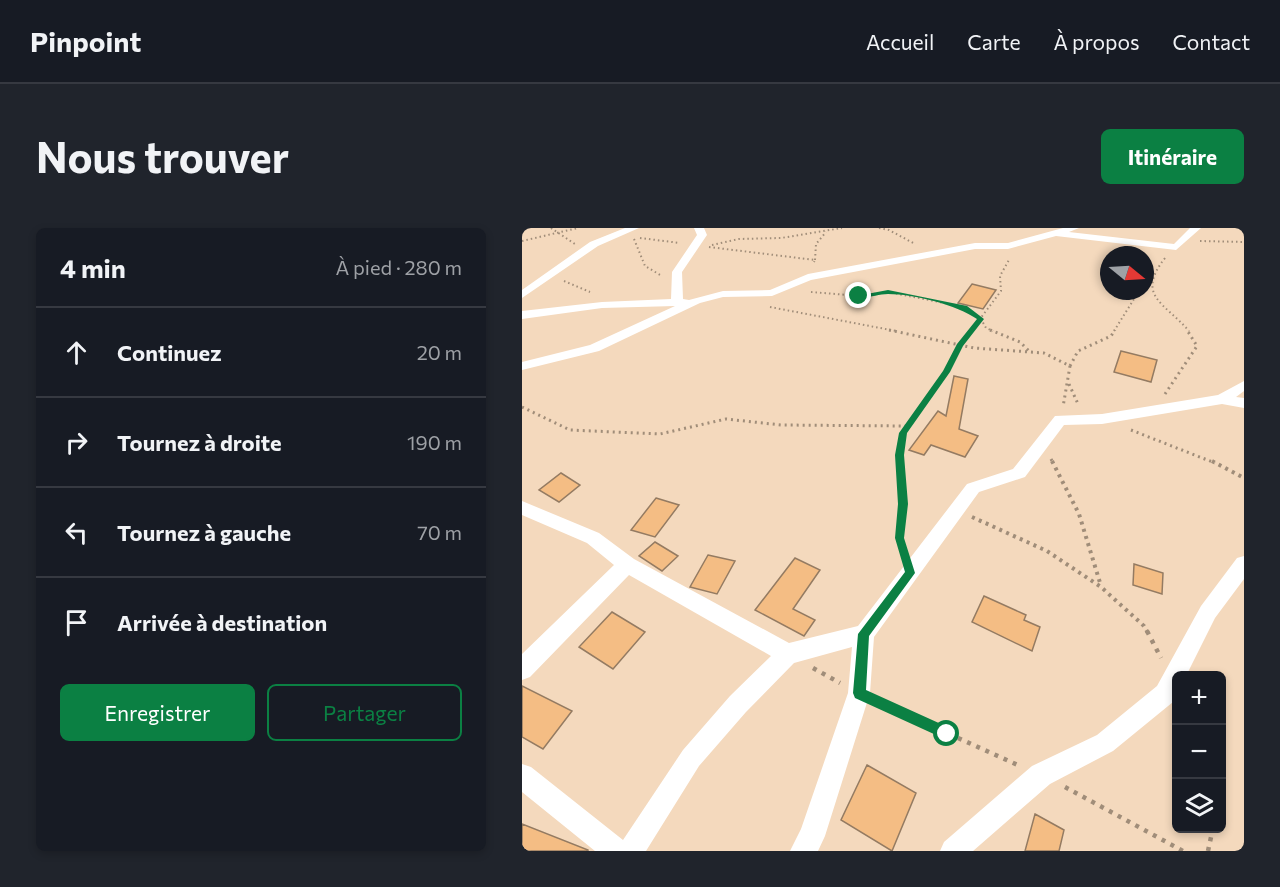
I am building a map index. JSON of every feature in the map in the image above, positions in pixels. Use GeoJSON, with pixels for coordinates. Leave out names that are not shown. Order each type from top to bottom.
{"type":"FeatureCollection","features":[{"type":"Feature","properties":{"kind":"street"},"geometry":{"type":"LineString","coordinates":[[522,295],[594,244],[634,228]]}},
{"type":"Feature","properties":{"kind":"street"},"geometry":{"type":"LineString","coordinates":[[677,303],[677,272],[702,235],[699,228]]}},
{"type":"Feature","properties":{"kind":"street"},"geometry":{"type":"LineString","coordinates":[[522,315],[612,305],[677,303],[723,294],[772,292],[808,277],[975,246],[1008,246],[1074,228]]}},
{"type":"Feature","properties":{"kind":"street"},"geometry":{"type":"LineString","coordinates":[[1046,234],[1180,243],[1196,228]]}},
{"type":"Feature","properties":{"kind":"street"},"geometry":{"type":"LineString","coordinates":[[522,366],[594,348],[696,301]]}},
{"type":"Feature","properties":{"kind":"street"},"geometry":{"type":"LineString","coordinates":[[1222,399],[1244,385]]}},
{"type":"Feature","properties":{"kind":"street"},"geometry":{"type":"LineString","coordinates":[[803,851],[812,836],[860,693],[864,634],[973,488],[1019,472],[1060,420],[1102,419],[1222,399],[1244,403]]}},
{"type":"Feature","properties":{"kind":"street"},"geometry":{"type":"LineString","coordinates":[[522,508],[593,538],[627,565],[788,654]]}},
{"type":"Feature","properties":{"kind":"street"},"geometry":{"type":"LineString","coordinates":[[953,851],[1041,775],[1105,743],[1165,694],[1208,612],[1244,564]]}},
{"type":"Feature","properties":{"kind":"street"},"geometry":{"type":"LineString","coordinates":[[522,669],[627,565]]}},
{"type":"Feature","properties":{"kind":"street"},"geometry":{"type":"LineString","coordinates":[[632,851],[691,758],[738,704],[788,654],[864,634]]}},
{"type":"Feature","properties":{"kind":"street"},"geometry":{"type":"LineString","coordinates":[[522,776],[616,851]]}},
{"type":"Feature","properties":{"kind":"path"},"geometry":{"type":"LineString","coordinates":[[551,228],[580,247],[583,253]]}},
{"type":"Feature","properties":{"kind":"path"},"geometry":{"type":"LineString","coordinates":[[522,241],[578,228]]}},
{"type":"Feature","properties":{"kind":"path"},"geometry":{"type":"LineString","coordinates":[[808,277],[815,260],[813,250],[818,237],[816,228]]}},
{"type":"Feature","properties":{"kind":"path"},"geometry":{"type":"LineString","coordinates":[[815,260],[706,246],[739,238],[782,238],[842,228]]}},
{"type":"Feature","properties":{"kind":"path"},"geometry":{"type":"LineString","coordinates":[[879,228],[915,243],[916,253],[905,259]]}},
{"type":"Feature","properties":{"kind":"path"},"geometry":{"type":"LineString","coordinates":[[818,237],[830,229]]}},
{"type":"Feature","properties":{"kind":"path"},"geometry":{"type":"LineString","coordinates":[[613,237],[647,238],[697,245]]}},
{"type":"Feature","properties":{"kind":"path"},"geometry":{"type":"LineString","coordinates":[[1154,270],[1180,243],[1244,242]]}},
{"type":"Feature","properties":{"kind":"path"},"geometry":{"type":"LineString","coordinates":[[910,573],[900,538],[903,504],[899,455],[903,433],[947,372],[960,345],[1000,291],[1000,276],[1011,256],[1008,246]]}},
{"type":"Feature","properties":{"kind":"path"},"geometry":{"type":"LineString","coordinates":[[554,273],[568,285],[593,294],[612,305]]}},
{"type":"Feature","properties":{"kind":"path"},"geometry":{"type":"LineString","coordinates":[[808,292],[859,296],[888,292],[964,308],[981,319],[986,328],[1020,342],[1030,352]]}},
{"type":"Feature","properties":{"kind":"path"},"geometry":{"type":"LineString","coordinates":[[1153,412],[1197,346],[1188,329],[1158,303],[1154,295]]}},
{"type":"Feature","properties":{"kind":"path"},"geometry":{"type":"LineString","coordinates":[[1060,420],[1069,384],[1070,366],[1078,351],[1111,336],[1133,300]]}},
{"type":"Feature","properties":{"kind":"path"},"geometry":{"type":"LineString","coordinates":[[765,306],[783,311],[823,315],[960,345],[1044,353],[1070,366]]}},
{"type":"Feature","properties":{"kind":"path"},"geometry":{"type":"LineString","coordinates":[[1069,384],[1077,403],[1102,419],[1211,461],[1244,478]]}},
{"type":"Feature","properties":{"kind":"path"},"geometry":{"type":"LineString","coordinates":[[522,407],[570,430],[660,434],[726,419],[782,425],[909,426]]}},
{"type":"Feature","properties":{"kind":"path"},"geometry":{"type":"LineString","coordinates":[[1043,442],[1079,514],[1101,587]]}},
{"type":"Feature","properties":{"kind":"path"},"geometry":{"type":"LineString","coordinates":[[958,511],[1047,551],[1101,587],[1144,626],[1164,663],[1165,694]]}},
{"type":"Feature","properties":{"kind":"path"},"geometry":{"type":"LineString","coordinates":[[788,654],[860,693],[1041,775],[1183,851]]}},
{"type":"Feature","properties":{"kind":"path"},"geometry":{"type":"LineString","coordinates":[[1209,851],[1212,833]]}},
{"type":"Feature","properties":{"kind":"building"},"geometry":{"type":"Polygon","coordinates":[[[972,284],[996,290],[983,309],[958,303],[972,284]]]}},
{"type":"Feature","properties":{"kind":"building"},"geometry":{"type":"Polygon","coordinates":[[[1121,351],[1157,360],[1151,382],[1114,372],[1121,351]]]}},
{"type":"Feature","properties":{"kind":"building"},"geometry":{"type":"Polygon","coordinates":[[[954,376],[968,379],[959,429],[978,436],[965,457],[931,445],[924,455],[909,450],[938,411],[946,416],[954,376]]]}},
{"type":"Feature","properties":{"kind":"building"},"geometry":{"type":"Polygon","coordinates":[[[561,473],[580,485],[559,502],[539,490],[561,473]]]}},
{"type":"Feature","properties":{"kind":"building"},"geometry":{"type":"Polygon","coordinates":[[[656,498],[679,505],[655,537],[631,530],[656,498]]]}},
{"type":"Feature","properties":{"kind":"building"},"geometry":{"type":"Polygon","coordinates":[[[655,542],[678,556],[662,571],[639,556],[655,542]]]}},
{"type":"Feature","properties":{"kind":"building"},"geometry":{"type":"Polygon","coordinates":[[[708,555],[735,561],[717,594],[690,587],[708,555]]]}},
{"type":"Feature","properties":{"kind":"building"},"geometry":{"type":"Polygon","coordinates":[[[795,558],[820,570],[793,609],[815,620],[804,636],[755,610],[795,558]]]}},
{"type":"Feature","properties":{"kind":"building"},"geometry":{"type":"Polygon","coordinates":[[[1134,564],[1163,573],[1162,594],[1133,585],[1134,564]]]}},
{"type":"Feature","properties":{"kind":"building"},"geometry":{"type":"Polygon","coordinates":[[[984,596],[1026,615],[1024,620],[1040,627],[1032,651],[972,622],[984,596]]]}},
{"type":"Feature","properties":{"kind":"building"},"geometry":{"type":"Polygon","coordinates":[[[612,612],[645,632],[613,669],[579,647],[612,612]]]}},
{"type":"Feature","properties":{"kind":"building"},"geometry":{"type":"Polygon","coordinates":[[[522,686],[572,711],[543,749],[522,737],[522,686]]]}},
{"type":"Feature","properties":{"kind":"building"},"geometry":{"type":"Polygon","coordinates":[[[867,765],[916,793],[892,851],[841,820],[867,765]]]}},
{"type":"Feature","properties":{"kind":"building"},"geometry":{"type":"Polygon","coordinates":[[[1035,814],[1064,830],[1059,851],[1025,851],[1035,814]]]}},
{"type":"Feature","properties":{"kind":"building"},"geometry":{"type":"Polygon","coordinates":[[[522,824],[588,850],[588,851],[522,851],[522,824]]]}},
{"type":"Feature","properties":{"kind":"route"},"geometry":{"type":"LineString","coordinates":[[859,296],[888,292],[921,298],[964,308],[981,319],[960,345],[947,372],[903,433],[899,455],[903,504],[900,538],[910,573],[864,634],[860,693],[947,734]]}}]}
